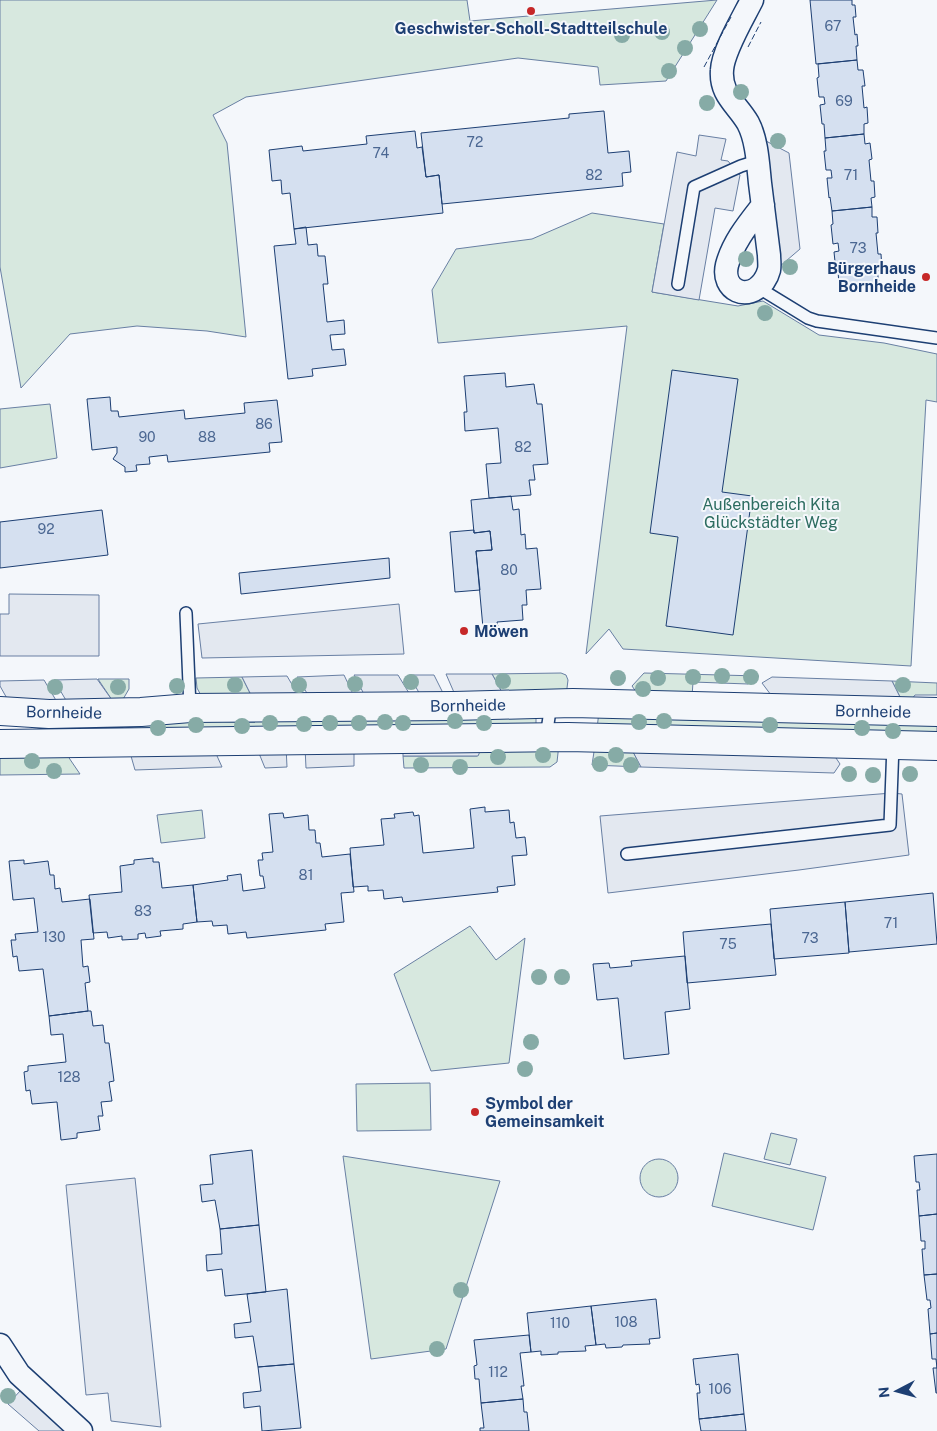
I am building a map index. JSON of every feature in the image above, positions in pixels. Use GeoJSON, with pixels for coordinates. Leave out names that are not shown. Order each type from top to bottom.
{"type":"FeatureCollection","features":[{"type":"Feature","properties":{"kind":"street"},"geometry":{"type":"LineString","coordinates":[[752,0],[725,55],[722,70],[723,84],[727,96],[748,124],[753,135],[758,161],[770,255],[767,277],[759,288],[752,292],[744,293],[731,286],[728,281],[726,275],[727,264],[736,242],[763,205]]}},
{"type":"Feature","properties":{"kind":"street","name":"Bornheide"},"geometry":{"type":"LineString","coordinates":[[0,711],[49,714],[141,712],[190,708],[551,704],[937,712]]}},
{"type":"Feature","properties":{"kind":"street"},"geometry":{"type":"LineString","coordinates":[[0,727],[49,714]]}},
{"type":"Feature","properties":{"kind":"street","name":"Bornheide"},"geometry":{"type":"LineString","coordinates":[[0,744],[546,737],[937,746]]}},
{"type":"Feature","properties":{"kind":"street"},"geometry":{"type":"LineString","coordinates":[[0,1345],[19,1374],[81,1431]]}},
{"type":"Feature","properties":{"kind":"lane"},"geometry":{"type":"LineString","coordinates":[[678,284],[694,187],[741,166],[758,161]]}},
{"type":"Feature","properties":{"kind":"lane"},"geometry":{"type":"LineString","coordinates":[[759,288],[808,318],[818,321],[937,338]]}},
{"type":"Feature","properties":{"kind":"lane"},"geometry":{"type":"LineString","coordinates":[[186,613],[190,708]]}},
{"type":"Feature","properties":{"kind":"lane"},"geometry":{"type":"LineString","coordinates":[[546,737],[551,704]]}},
{"type":"Feature","properties":{"kind":"lane"},"geometry":{"type":"LineString","coordinates":[[627,854],[890,825],[892,745]]}},
{"type":"Feature","properties":{"kind":"green space"},"geometry":{"type":"Polygon","coordinates":[[[0,0],[467,0],[470,21],[717,0],[666,81],[600,85],[598,67],[518,58],[246,97],[213,115],[227,143],[246,337],[207,331],[137,326],[70,334],[21,388],[0,267],[0,0]]]}},
{"type":"Feature","properties":{"kind":"green space","name":"Außenbereich Kita Glückstädter Weg"},"geometry":{"type":"Polygon","coordinates":[[[592,213],[664,224],[652,292],[738,306],[763,301],[819,335],[884,343],[937,354],[937,402],[926,400],[911,666],[623,649],[609,629],[586,654],[627,326],[438,343],[432,290],[456,249],[532,239],[592,213]]]}},
{"type":"Feature","properties":{"kind":"green space"},"geometry":{"type":"Polygon","coordinates":[[[50,404],[57,458],[0,468],[0,409],[50,404]]]}},
{"type":"Feature","properties":{"kind":"green space"},"geometry":{"type":"Polygon","coordinates":[[[561,673],[566,675],[568,680],[566,696],[504,696],[492,674],[561,673]]]}},
{"type":"Feature","properties":{"kind":"green space"},"geometry":{"type":"Polygon","coordinates":[[[644,673],[759,676],[748,684],[693,682],[692,697],[639,696],[632,686],[644,673]]]}},
{"type":"Feature","properties":{"kind":"green space"},"geometry":{"type":"Polygon","coordinates":[[[242,677],[253,699],[203,699],[197,688],[196,678],[242,677]]]}},
{"type":"Feature","properties":{"kind":"green space"},"geometry":{"type":"Polygon","coordinates":[[[98,679],[129,679],[129,689],[122,701],[112,700],[98,679]]]}},
{"type":"Feature","properties":{"kind":"green space"},"geometry":{"type":"Polygon","coordinates":[[[892,681],[937,683],[937,695],[915,695],[908,704],[903,703],[892,681]]]}},
{"type":"Feature","properties":{"kind":"green space"},"geometry":{"type":"Polygon","coordinates":[[[599,711],[937,719],[937,739],[597,729],[599,711]]]}},
{"type":"Feature","properties":{"kind":"green space"},"geometry":{"type":"Polygon","coordinates":[[[531,713],[536,718],[536,724],[126,734],[126,728],[195,715],[531,713]]]}},
{"type":"Feature","properties":{"kind":"green space"},"geometry":{"type":"Polygon","coordinates":[[[559,744],[557,762],[550,767],[404,768],[403,756],[477,756],[483,745],[559,744]]]}},
{"type":"Feature","properties":{"kind":"green space"},"geometry":{"type":"Polygon","coordinates":[[[595,745],[630,746],[641,767],[592,765],[595,745]]]}},
{"type":"Feature","properties":{"kind":"green space"},"geometry":{"type":"Polygon","coordinates":[[[0,750],[65,752],[80,774],[0,775],[0,750]]]}},
{"type":"Feature","properties":{"kind":"green space"},"geometry":{"type":"Polygon","coordinates":[[[202,810],[205,838],[161,843],[157,815],[202,810]]]}},
{"type":"Feature","properties":{"kind":"green space"},"geometry":{"type":"Polygon","coordinates":[[[470,926],[496,960],[525,938],[509,1063],[431,1071],[394,974],[470,926]]]}},
{"type":"Feature","properties":{"kind":"green space"},"geometry":{"type":"Polygon","coordinates":[[[430,1083],[431,1130],[357,1131],[356,1084],[430,1083]]]}},
{"type":"Feature","properties":{"kind":"green space"},"geometry":{"type":"Polygon","coordinates":[[[771,1133],[797,1139],[790,1165],[764,1159],[771,1133]]]}},
{"type":"Feature","properties":{"kind":"green space"},"geometry":{"type":"Polygon","coordinates":[[[724,1153],[826,1177],[813,1230],[712,1206],[724,1153]]]}},
{"type":"Feature","properties":{"kind":"green space"},"geometry":{"type":"Polygon","coordinates":[[[343,1156],[500,1181],[446,1349],[371,1359],[343,1156]]]}},
{"type":"Feature","properties":{"kind":"green space"},"geometry":{"type":"Polygon","coordinates":[[[659,1159],[672,1165],[678,1178],[672,1191],[659,1197],[646,1191],[640,1178],[646,1165],[659,1159]]]}},
{"type":"Feature","properties":{"kind":"shaded area"},"geometry":{"type":"Polygon","coordinates":[[[699,135],[726,139],[721,160],[728,161],[740,175],[733,211],[715,208],[699,300],[652,292],[677,152],[696,156],[699,135]]]}},
{"type":"Feature","properties":{"kind":"shaded area"},"geometry":{"type":"Polygon","coordinates":[[[766,141],[789,153],[800,249],[779,267],[766,141]]]}},
{"type":"Feature","properties":{"kind":"shaded area"},"geometry":{"type":"Polygon","coordinates":[[[9,594],[99,595],[99,656],[0,656],[0,614],[9,614],[9,594]]]}},
{"type":"Feature","properties":{"kind":"shaded area"},"geometry":{"type":"Polygon","coordinates":[[[399,604],[404,654],[202,658],[198,624],[399,604]]]}},
{"type":"Feature","properties":{"kind":"shaded area"},"geometry":{"type":"Polygon","coordinates":[[[446,674],[492,674],[504,696],[456,697],[446,674]]]}},
{"type":"Feature","properties":{"kind":"shaded area"},"geometry":{"type":"Polygon","coordinates":[[[344,675],[355,698],[310,698],[297,677],[344,675]]]}},
{"type":"Feature","properties":{"kind":"shaded area"},"geometry":{"type":"Polygon","coordinates":[[[354,675],[398,675],[412,698],[366,698],[354,675]]]}},
{"type":"Feature","properties":{"kind":"shaded area"},"geometry":{"type":"Polygon","coordinates":[[[409,675],[434,675],[445,697],[422,698],[409,675]]]}},
{"type":"Feature","properties":{"kind":"shaded area"},"geometry":{"type":"Polygon","coordinates":[[[287,676],[300,698],[253,699],[242,677],[287,676]]]}},
{"type":"Feature","properties":{"kind":"shaded area"},"geometry":{"type":"Polygon","coordinates":[[[772,677],[892,681],[903,703],[774,699],[762,683],[772,677]]]}},
{"type":"Feature","properties":{"kind":"shaded area"},"geometry":{"type":"Polygon","coordinates":[[[97,679],[112,700],[67,702],[54,680],[97,679]]]}},
{"type":"Feature","properties":{"kind":"shaded area"},"geometry":{"type":"Polygon","coordinates":[[[44,680],[57,702],[9,702],[0,686],[0,681],[44,680]]]}},
{"type":"Feature","properties":{"kind":"shaded area"},"geometry":{"type":"Polygon","coordinates":[[[354,745],[354,766],[306,768],[305,747],[354,745]]]}},
{"type":"Feature","properties":{"kind":"shaded area"},"geometry":{"type":"Polygon","coordinates":[[[403,745],[483,745],[478,756],[403,756],[403,745]]]}},
{"type":"Feature","properties":{"kind":"shaded area"},"geometry":{"type":"Polygon","coordinates":[[[256,746],[286,746],[287,767],[265,768],[256,746]]]}},
{"type":"Feature","properties":{"kind":"shaded area"},"geometry":{"type":"Polygon","coordinates":[[[630,746],[830,749],[840,764],[834,773],[641,767],[630,746]]]}},
{"type":"Feature","properties":{"kind":"shaded area"},"geometry":{"type":"Polygon","coordinates":[[[213,747],[222,767],[135,770],[129,749],[213,747]]]}},
{"type":"Feature","properties":{"kind":"shaded area"},"geometry":{"type":"Polygon","coordinates":[[[892,793],[902,794],[909,855],[608,893],[600,816],[892,793]]]}},
{"type":"Feature","properties":{"kind":"shaded area"},"geometry":{"type":"Polygon","coordinates":[[[135,1178],[161,1427],[111,1421],[108,1393],[86,1395],[66,1185],[135,1178]]]}},
{"type":"Feature","properties":{"kind":"shaded area"},"geometry":{"type":"Polygon","coordinates":[[[21,1390],[67,1431],[39,1431],[8,1404],[21,1390]]]}},
{"type":"Feature","properties":{"kind":"building"},"geometry":{"type":"Polygon","coordinates":[[[810,0],[852,0],[852,5],[855,5],[856,17],[853,17],[855,35],[857,34],[857,60],[816,64],[810,0]]]}},
{"type":"Feature","properties":{"kind":"building"},"geometry":{"type":"Polygon","coordinates":[[[857,60],[858,70],[863,70],[865,86],[862,86],[864,108],[867,107],[868,123],[864,124],[864,134],[825,138],[820,105],[825,104],[824,97],[819,97],[818,64],[857,60]]]}},
{"type":"Feature","properties":{"kind":"building"},"geometry":{"type":"Polygon","coordinates":[[[604,111],[608,153],[629,151],[631,172],[622,173],[623,186],[442,204],[439,175],[426,177],[421,133],[569,118],[569,114],[604,111]]]}},
{"type":"Feature","properties":{"kind":"building"},"geometry":{"type":"Polygon","coordinates":[[[415,131],[417,148],[422,147],[426,177],[439,175],[443,213],[294,229],[290,193],[282,194],[281,180],[272,181],[269,150],[302,146],[303,151],[367,144],[366,136],[415,131]]]}},
{"type":"Feature","properties":{"kind":"building"},"geometry":{"type":"Polygon","coordinates":[[[864,134],[865,144],[870,143],[872,159],[869,160],[871,181],[874,181],[875,197],[871,198],[872,207],[832,211],[827,178],[832,178],[831,170],[826,170],[825,138],[864,134]]]}},
{"type":"Feature","properties":{"kind":"building"},"geometry":{"type":"Polygon","coordinates":[[[872,207],[872,217],[877,217],[878,254],[881,254],[882,270],[877,271],[879,282],[839,285],[834,252],[839,251],[838,243],[833,244],[832,211],[872,207]]]}},
{"type":"Feature","properties":{"kind":"building"},"geometry":{"type":"Polygon","coordinates":[[[306,227],[308,245],[317,244],[318,256],[325,256],[328,284],[323,284],[327,322],[344,320],[345,334],[330,335],[332,350],[344,349],[346,365],[312,369],[313,376],[288,379],[274,246],[296,244],[294,229],[306,227]]]}},
{"type":"Feature","properties":{"kind":"building"},"geometry":{"type":"Polygon","coordinates":[[[672,370],[738,379],[722,492],[752,496],[733,635],[666,626],[678,537],[650,533],[672,370]]]}},
{"type":"Feature","properties":{"kind":"building"},"geometry":{"type":"Polygon","coordinates":[[[505,373],[506,387],[534,384],[537,404],[542,404],[548,464],[533,465],[535,480],[529,480],[531,495],[489,498],[486,464],[501,463],[498,428],[465,431],[464,412],[467,412],[464,376],[505,373]]]}},
{"type":"Feature","properties":{"kind":"building"},"geometry":{"type":"Polygon","coordinates":[[[110,397],[111,411],[118,411],[119,417],[184,410],[185,419],[245,413],[244,403],[277,400],[282,442],[269,443],[270,452],[168,462],[167,455],[149,457],[150,464],[136,465],[137,471],[125,472],[125,467],[113,459],[117,453],[117,447],[92,450],[87,399],[110,397]]]}},
{"type":"Feature","properties":{"kind":"building"},"geometry":{"type":"Polygon","coordinates":[[[511,496],[513,510],[519,509],[521,535],[525,534],[526,549],[537,548],[541,589],[526,590],[527,605],[522,605],[523,620],[497,622],[498,627],[483,628],[476,551],[492,550],[490,531],[474,533],[471,500],[511,496]]]}},
{"type":"Feature","properties":{"kind":"building"},"geometry":{"type":"Polygon","coordinates":[[[102,510],[108,555],[0,568],[0,522],[102,510]]]}},
{"type":"Feature","properties":{"kind":"building"},"geometry":{"type":"Polygon","coordinates":[[[474,530],[474,533],[490,531],[492,550],[476,551],[480,590],[455,592],[450,532],[474,530]]]}},
{"type":"Feature","properties":{"kind":"building"},"geometry":{"type":"Polygon","coordinates":[[[389,558],[390,578],[241,594],[239,573],[389,558]]]}},
{"type":"Feature","properties":{"kind":"building"},"geometry":{"type":"Polygon","coordinates":[[[485,807],[485,812],[509,810],[510,823],[514,822],[516,838],[525,837],[527,855],[512,856],[515,885],[497,887],[498,892],[403,902],[402,897],[384,899],[383,890],[368,891],[368,886],[353,887],[350,848],[384,845],[381,819],[395,818],[394,814],[413,812],[414,816],[419,815],[423,853],[474,848],[470,809],[485,807]]]}},
{"type":"Feature","properties":{"kind":"building"},"geometry":{"type":"Polygon","coordinates":[[[283,813],[284,818],[308,815],[309,830],[315,830],[316,843],[320,843],[322,857],[350,854],[354,892],[341,893],[344,922],[325,924],[326,930],[247,938],[246,932],[228,934],[227,925],[213,926],[212,921],[197,922],[193,885],[228,880],[227,876],[241,874],[243,891],[265,888],[263,876],[260,876],[258,860],[263,860],[262,853],[273,852],[269,814],[283,813]]]}},
{"type":"Feature","properties":{"kind":"building"},"geometry":{"type":"Polygon","coordinates":[[[153,858],[153,862],[159,862],[162,888],[193,885],[197,922],[183,924],[183,929],[160,931],[161,936],[146,938],[145,933],[138,934],[138,939],[122,940],[122,936],[108,938],[107,932],[93,933],[89,895],[122,892],[120,866],[134,864],[134,860],[153,858]]]}},
{"type":"Feature","properties":{"kind":"building"},"geometry":{"type":"Polygon","coordinates":[[[24,860],[24,864],[48,861],[50,875],[54,875],[55,889],[60,888],[62,902],[90,899],[94,939],[81,940],[83,967],[88,966],[90,982],[85,983],[88,1011],[49,1016],[43,969],[19,971],[17,956],[13,957],[11,940],[16,940],[15,934],[38,932],[34,898],[13,900],[9,861],[24,860]]]}},
{"type":"Feature","properties":{"kind":"building"},"geometry":{"type":"Polygon","coordinates":[[[933,893],[937,944],[849,952],[845,902],[933,893]]]}},
{"type":"Feature","properties":{"kind":"building"},"geometry":{"type":"Polygon","coordinates":[[[845,902],[849,953],[774,959],[770,909],[845,902]]]}},
{"type":"Feature","properties":{"kind":"building"},"geometry":{"type":"Polygon","coordinates":[[[771,924],[776,975],[687,983],[683,932],[771,924]]]}},
{"type":"Feature","properties":{"kind":"building"},"geometry":{"type":"Polygon","coordinates":[[[685,956],[690,1009],[665,1012],[669,1054],[624,1059],[618,998],[597,1000],[593,964],[609,963],[610,968],[632,966],[631,961],[685,956]]]}},
{"type":"Feature","properties":{"kind":"building"},"geometry":{"type":"Polygon","coordinates":[[[91,1011],[93,1026],[103,1025],[105,1043],[109,1043],[114,1081],[109,1082],[112,1101],[101,1102],[103,1116],[98,1116],[100,1130],[77,1133],[77,1138],[61,1140],[57,1102],[32,1104],[30,1090],[26,1091],[24,1072],[28,1071],[28,1066],[66,1062],[63,1034],[51,1035],[49,1016],[91,1011]]]}},
{"type":"Feature","properties":{"kind":"building"},"geometry":{"type":"Polygon","coordinates":[[[252,1150],[259,1225],[220,1229],[215,1200],[202,1202],[200,1185],[213,1184],[210,1155],[252,1150]]]}},
{"type":"Feature","properties":{"kind":"building"},"geometry":{"type":"Polygon","coordinates":[[[937,1154],[937,1214],[919,1216],[917,1190],[920,1190],[919,1182],[916,1182],[914,1156],[937,1154]]]}},
{"type":"Feature","properties":{"kind":"building"},"geometry":{"type":"Polygon","coordinates":[[[937,1214],[937,1274],[924,1275],[922,1249],[925,1249],[925,1241],[921,1241],[919,1216],[937,1214]]]}},
{"type":"Feature","properties":{"kind":"building"},"geometry":{"type":"Polygon","coordinates":[[[259,1225],[266,1292],[225,1296],[222,1269],[207,1271],[206,1255],[222,1254],[220,1229],[259,1225]]]}},
{"type":"Feature","properties":{"kind":"building"},"geometry":{"type":"Polygon","coordinates":[[[937,1274],[937,1333],[930,1334],[928,1309],[931,1308],[930,1300],[927,1300],[924,1275],[937,1274]]]}},
{"type":"Feature","properties":{"kind":"building"},"geometry":{"type":"Polygon","coordinates":[[[287,1289],[294,1364],[258,1367],[253,1336],[235,1338],[234,1324],[251,1322],[247,1294],[287,1289]]]}},
{"type":"Feature","properties":{"kind":"building"},"geometry":{"type":"Polygon","coordinates":[[[656,1299],[660,1338],[649,1339],[650,1344],[606,1348],[605,1344],[596,1345],[591,1306],[656,1299]]]}},
{"type":"Feature","properties":{"kind":"building"},"geometry":{"type":"Polygon","coordinates":[[[591,1306],[596,1345],[585,1346],[586,1351],[541,1355],[541,1351],[531,1352],[527,1313],[591,1306]]]}},
{"type":"Feature","properties":{"kind":"building"},"geometry":{"type":"Polygon","coordinates":[[[937,1333],[937,1368],[936,1359],[932,1359],[930,1334],[937,1333]]]}},
{"type":"Feature","properties":{"kind":"building"},"geometry":{"type":"Polygon","coordinates":[[[529,1335],[531,1352],[520,1353],[524,1386],[521,1386],[523,1399],[481,1403],[479,1379],[475,1379],[474,1366],[477,1365],[474,1340],[529,1335]]]}},
{"type":"Feature","properties":{"kind":"building"},"geometry":{"type":"Polygon","coordinates":[[[738,1354],[744,1414],[699,1419],[697,1393],[700,1393],[699,1384],[696,1385],[693,1359],[738,1354]]]}},
{"type":"Feature","properties":{"kind":"building"},"geometry":{"type":"Polygon","coordinates":[[[294,1364],[301,1428],[262,1431],[260,1406],[244,1408],[243,1393],[261,1391],[258,1367],[294,1364]]]}},
{"type":"Feature","properties":{"kind":"building"},"geometry":{"type":"Polygon","coordinates":[[[933,1368],[937,1368],[937,1393],[936,1393],[933,1368]]]}},
{"type":"Feature","properties":{"kind":"building"},"geometry":{"type":"Polygon","coordinates":[[[523,1399],[524,1412],[527,1412],[529,1431],[480,1431],[480,1428],[484,1428],[481,1403],[523,1399]]]}},
{"type":"Feature","properties":{"kind":"building"},"geometry":{"type":"Polygon","coordinates":[[[744,1414],[746,1431],[701,1431],[699,1419],[744,1414]]]}},
{"type":"Feature","properties":{"kind":"fence"},"geometry":{"type":"LineString","coordinates":[[704,67],[731,17]]}},
{"type":"Feature","properties":{"kind":"fence"},"geometry":{"type":"LineString","coordinates":[[748,47],[761,22]]}},
{"type":"Feature","properties":{"kind":"place","name":"Geschwister-Scholl-Stadtteilschule"},"geometry":{"type":"Point","coordinates":[531,11]}},
{"type":"Feature","properties":{"kind":"place","name":"Bürgerhaus Bornheide"},"geometry":{"type":"Point","coordinates":[926,277]}},
{"type":"Feature","properties":{"kind":"place","name":"Möwen"},"geometry":{"type":"Point","coordinates":[464,631]}},
{"type":"Feature","properties":{"kind":"place","name":"Symbol der Gemeinsamkeit"},"geometry":{"type":"Point","coordinates":[475,1112]}}]}
